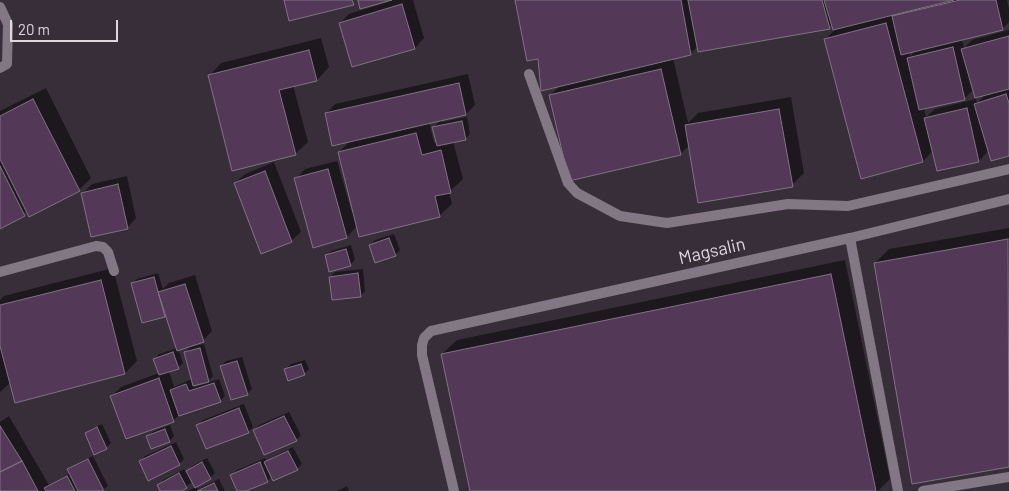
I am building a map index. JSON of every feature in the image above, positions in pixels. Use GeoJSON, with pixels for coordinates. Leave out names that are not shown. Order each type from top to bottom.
{"type":"FeatureCollection","features":[{"type":"Feature","properties":{"kind":"street"},"geometry":{"type":"LineString","coordinates":[[0,7],[8,24],[7,64],[0,68]]}},
{"type":"Feature","properties":{"kind":"street"},"geometry":{"type":"LineString","coordinates":[[529,74],[568,183],[576,193],[620,216],[667,223],[788,204],[848,206],[1009,170]]}},
{"type":"Feature","properties":{"kind":"street","name":"Magsalin"},"geometry":{"type":"LineString","coordinates":[[454,491],[422,355],[424,338],[431,331],[850,238],[1009,199]]}},
{"type":"Feature","properties":{"kind":"street"},"geometry":{"type":"LineString","coordinates":[[850,238],[898,491]]}},
{"type":"Feature","properties":{"kind":"street"},"geometry":{"type":"LineString","coordinates":[[0,272],[96,246],[103,247],[108,252],[114,271]]}},
{"type":"Feature","properties":{"kind":"street"},"geometry":{"type":"LineString","coordinates":[[923,491],[1009,477]]}},
{"type":"Feature","properties":{"kind":"building"},"geometry":{"type":"Polygon","coordinates":[[[284,0],[352,0],[354,5],[289,21],[284,0]]]}},
{"type":"Feature","properties":{"kind":"building"},"geometry":{"type":"Polygon","coordinates":[[[358,0],[392,0],[360,9],[358,0]]]}},
{"type":"Feature","properties":{"kind":"building"},"geometry":{"type":"Polygon","coordinates":[[[515,0],[681,0],[691,55],[541,91],[538,59],[527,61],[515,0]]]}},
{"type":"Feature","properties":{"kind":"building"},"geometry":{"type":"Polygon","coordinates":[[[688,0],[822,0],[830,29],[698,52],[688,0]]]}},
{"type":"Feature","properties":{"kind":"building"},"geometry":{"type":"Polygon","coordinates":[[[824,0],[954,0],[833,30],[824,0]]]}},
{"type":"Feature","properties":{"kind":"building"},"geometry":{"type":"Polygon","coordinates":[[[960,0],[996,0],[1003,30],[901,55],[892,16],[960,0]]]}},
{"type":"Feature","properties":{"kind":"building"},"geometry":{"type":"Polygon","coordinates":[[[402,4],[415,49],[352,67],[339,23],[402,4]]]}},
{"type":"Feature","properties":{"kind":"building"},"geometry":{"type":"Polygon","coordinates":[[[886,23],[923,162],[861,179],[824,39],[886,23]]]}},
{"type":"Feature","properties":{"kind":"building"},"geometry":{"type":"Polygon","coordinates":[[[1009,36],[1009,89],[975,98],[961,49],[1009,36]]]}},
{"type":"Feature","properties":{"kind":"building"},"geometry":{"type":"Polygon","coordinates":[[[953,47],[965,100],[919,110],[907,58],[953,47]]]}},
{"type":"Feature","properties":{"kind":"building"},"geometry":{"type":"Polygon","coordinates":[[[309,50],[317,81],[279,90],[296,155],[232,171],[208,75],[309,50]]]}},
{"type":"Feature","properties":{"kind":"building"},"geometry":{"type":"Polygon","coordinates":[[[661,69],[681,155],[569,181],[549,95],[661,69]]]}},
{"type":"Feature","properties":{"kind":"building"},"geometry":{"type":"Polygon","coordinates":[[[459,83],[466,115],[332,146],[325,113],[459,83]]]}},
{"type":"Feature","properties":{"kind":"building"},"geometry":{"type":"Polygon","coordinates":[[[1006,94],[1009,103],[1009,156],[991,161],[974,104],[1006,94]]]}},
{"type":"Feature","properties":{"kind":"building"},"geometry":{"type":"Polygon","coordinates":[[[33,99],[80,191],[29,217],[0,159],[0,116],[33,99]]]}},
{"type":"Feature","properties":{"kind":"building"},"geometry":{"type":"Polygon","coordinates":[[[967,108],[979,162],[937,171],[924,118],[967,108]]]}},
{"type":"Feature","properties":{"kind":"building"},"geometry":{"type":"Polygon","coordinates":[[[779,109],[793,187],[698,203],[685,125],[779,109]]]}},
{"type":"Feature","properties":{"kind":"building"},"geometry":{"type":"Polygon","coordinates":[[[462,121],[466,140],[437,146],[432,127],[462,121]]]}},
{"type":"Feature","properties":{"kind":"building"},"geometry":{"type":"Polygon","coordinates":[[[416,133],[422,155],[441,150],[451,193],[435,196],[440,217],[359,237],[338,152],[416,133]]]}},
{"type":"Feature","properties":{"kind":"building"},"geometry":{"type":"Polygon","coordinates":[[[0,166],[25,216],[0,229],[0,166]]]}},
{"type":"Feature","properties":{"kind":"building"},"geometry":{"type":"Polygon","coordinates":[[[328,169],[347,238],[313,248],[294,178],[328,169]]]}},
{"type":"Feature","properties":{"kind":"building"},"geometry":{"type":"Polygon","coordinates":[[[265,171],[292,242],[261,254],[234,183],[265,171]]]}},
{"type":"Feature","properties":{"kind":"building"},"geometry":{"type":"Polygon","coordinates":[[[118,184],[128,229],[91,237],[81,193],[118,184]]]}},
{"type":"Feature","properties":{"kind":"building"},"geometry":{"type":"Polygon","coordinates":[[[389,238],[396,256],[375,263],[369,245],[389,238]]]}},
{"type":"Feature","properties":{"kind":"building"},"geometry":{"type":"Polygon","coordinates":[[[1008,239],[1009,467],[912,484],[874,263],[1008,239]]]}},
{"type":"Feature","properties":{"kind":"building"},"geometry":{"type":"Polygon","coordinates":[[[346,249],[351,266],[329,272],[325,255],[346,249]]]}},
{"type":"Feature","properties":{"kind":"building"},"geometry":{"type":"Polygon","coordinates":[[[358,273],[361,297],[332,300],[329,277],[358,273]]]}},
{"type":"Feature","properties":{"kind":"building"},"geometry":{"type":"Polygon","coordinates":[[[831,274],[876,491],[470,491],[441,354],[831,274]]]}},
{"type":"Feature","properties":{"kind":"building"},"geometry":{"type":"Polygon","coordinates":[[[154,277],[165,317],[142,323],[131,283],[154,277]]]}},
{"type":"Feature","properties":{"kind":"building"},"geometry":{"type":"Polygon","coordinates":[[[101,280],[125,374],[15,403],[0,346],[0,305],[101,280]]]}},
{"type":"Feature","properties":{"kind":"building"},"geometry":{"type":"Polygon","coordinates":[[[185,284],[204,342],[177,351],[158,292],[185,284]]]}},
{"type":"Feature","properties":{"kind":"building"},"geometry":{"type":"Polygon","coordinates":[[[200,348],[209,382],[193,386],[184,352],[200,348]]]}},
{"type":"Feature","properties":{"kind":"building"},"geometry":{"type":"Polygon","coordinates":[[[173,352],[179,369],[159,375],[153,359],[173,352]]]}},
{"type":"Feature","properties":{"kind":"building"},"geometry":{"type":"Polygon","coordinates":[[[237,361],[248,395],[231,400],[220,366],[237,361]]]}},
{"type":"Feature","properties":{"kind":"building"},"geometry":{"type":"Polygon","coordinates":[[[301,364],[305,375],[288,381],[284,369],[301,364]]]}},
{"type":"Feature","properties":{"kind":"building"},"geometry":{"type":"Polygon","coordinates":[[[159,378],[174,422],[126,439],[110,396],[159,378]]]}},
{"type":"Feature","properties":{"kind":"building"},"geometry":{"type":"Polygon","coordinates":[[[214,383],[221,402],[179,416],[170,390],[186,384],[189,391],[214,383]]]}},
{"type":"Feature","properties":{"kind":"building"},"geometry":{"type":"Polygon","coordinates":[[[239,408],[249,433],[206,449],[196,425],[239,408]]]}},
{"type":"Feature","properties":{"kind":"building"},"geometry":{"type":"Polygon","coordinates":[[[284,416],[297,441],[264,455],[253,430],[284,416]]]}},
{"type":"Feature","properties":{"kind":"building"},"geometry":{"type":"Polygon","coordinates":[[[0,426],[22,461],[0,472],[0,426]]]}},
{"type":"Feature","properties":{"kind":"building"},"geometry":{"type":"Polygon","coordinates":[[[97,427],[107,449],[94,455],[85,433],[97,427]]]}},
{"type":"Feature","properties":{"kind":"building"},"geometry":{"type":"Polygon","coordinates":[[[165,429],[170,442],[151,449],[146,436],[165,429]]]}},
{"type":"Feature","properties":{"kind":"building"},"geometry":{"type":"Polygon","coordinates":[[[171,446],[180,465],[148,481],[139,461],[171,446]]]}},
{"type":"Feature","properties":{"kind":"building"},"geometry":{"type":"Polygon","coordinates":[[[288,451],[298,470],[273,481],[264,462],[288,451]]]}},
{"type":"Feature","properties":{"kind":"building"},"geometry":{"type":"Polygon","coordinates":[[[88,459],[104,491],[78,491],[67,469],[88,459]]]}},
{"type":"Feature","properties":{"kind":"building"},"geometry":{"type":"Polygon","coordinates":[[[22,461],[38,491],[0,491],[0,472],[22,461]]]}},
{"type":"Feature","properties":{"kind":"building"},"geometry":{"type":"Polygon","coordinates":[[[202,462],[211,479],[195,488],[186,471],[202,462]]]}},
{"type":"Feature","properties":{"kind":"building"},"geometry":{"type":"Polygon","coordinates":[[[260,462],[268,482],[246,491],[237,491],[230,475],[260,462]]]}},
{"type":"Feature","properties":{"kind":"building"},"geometry":{"type":"Polygon","coordinates":[[[179,473],[187,488],[182,491],[160,491],[157,485],[179,473]]]}},
{"type":"Feature","properties":{"kind":"building"},"geometry":{"type":"Polygon","coordinates":[[[67,476],[75,491],[46,491],[44,488],[67,476]]]}},
{"type":"Feature","properties":{"kind":"building"},"geometry":{"type":"Polygon","coordinates":[[[214,483],[218,491],[197,491],[214,483]]]}}]}
